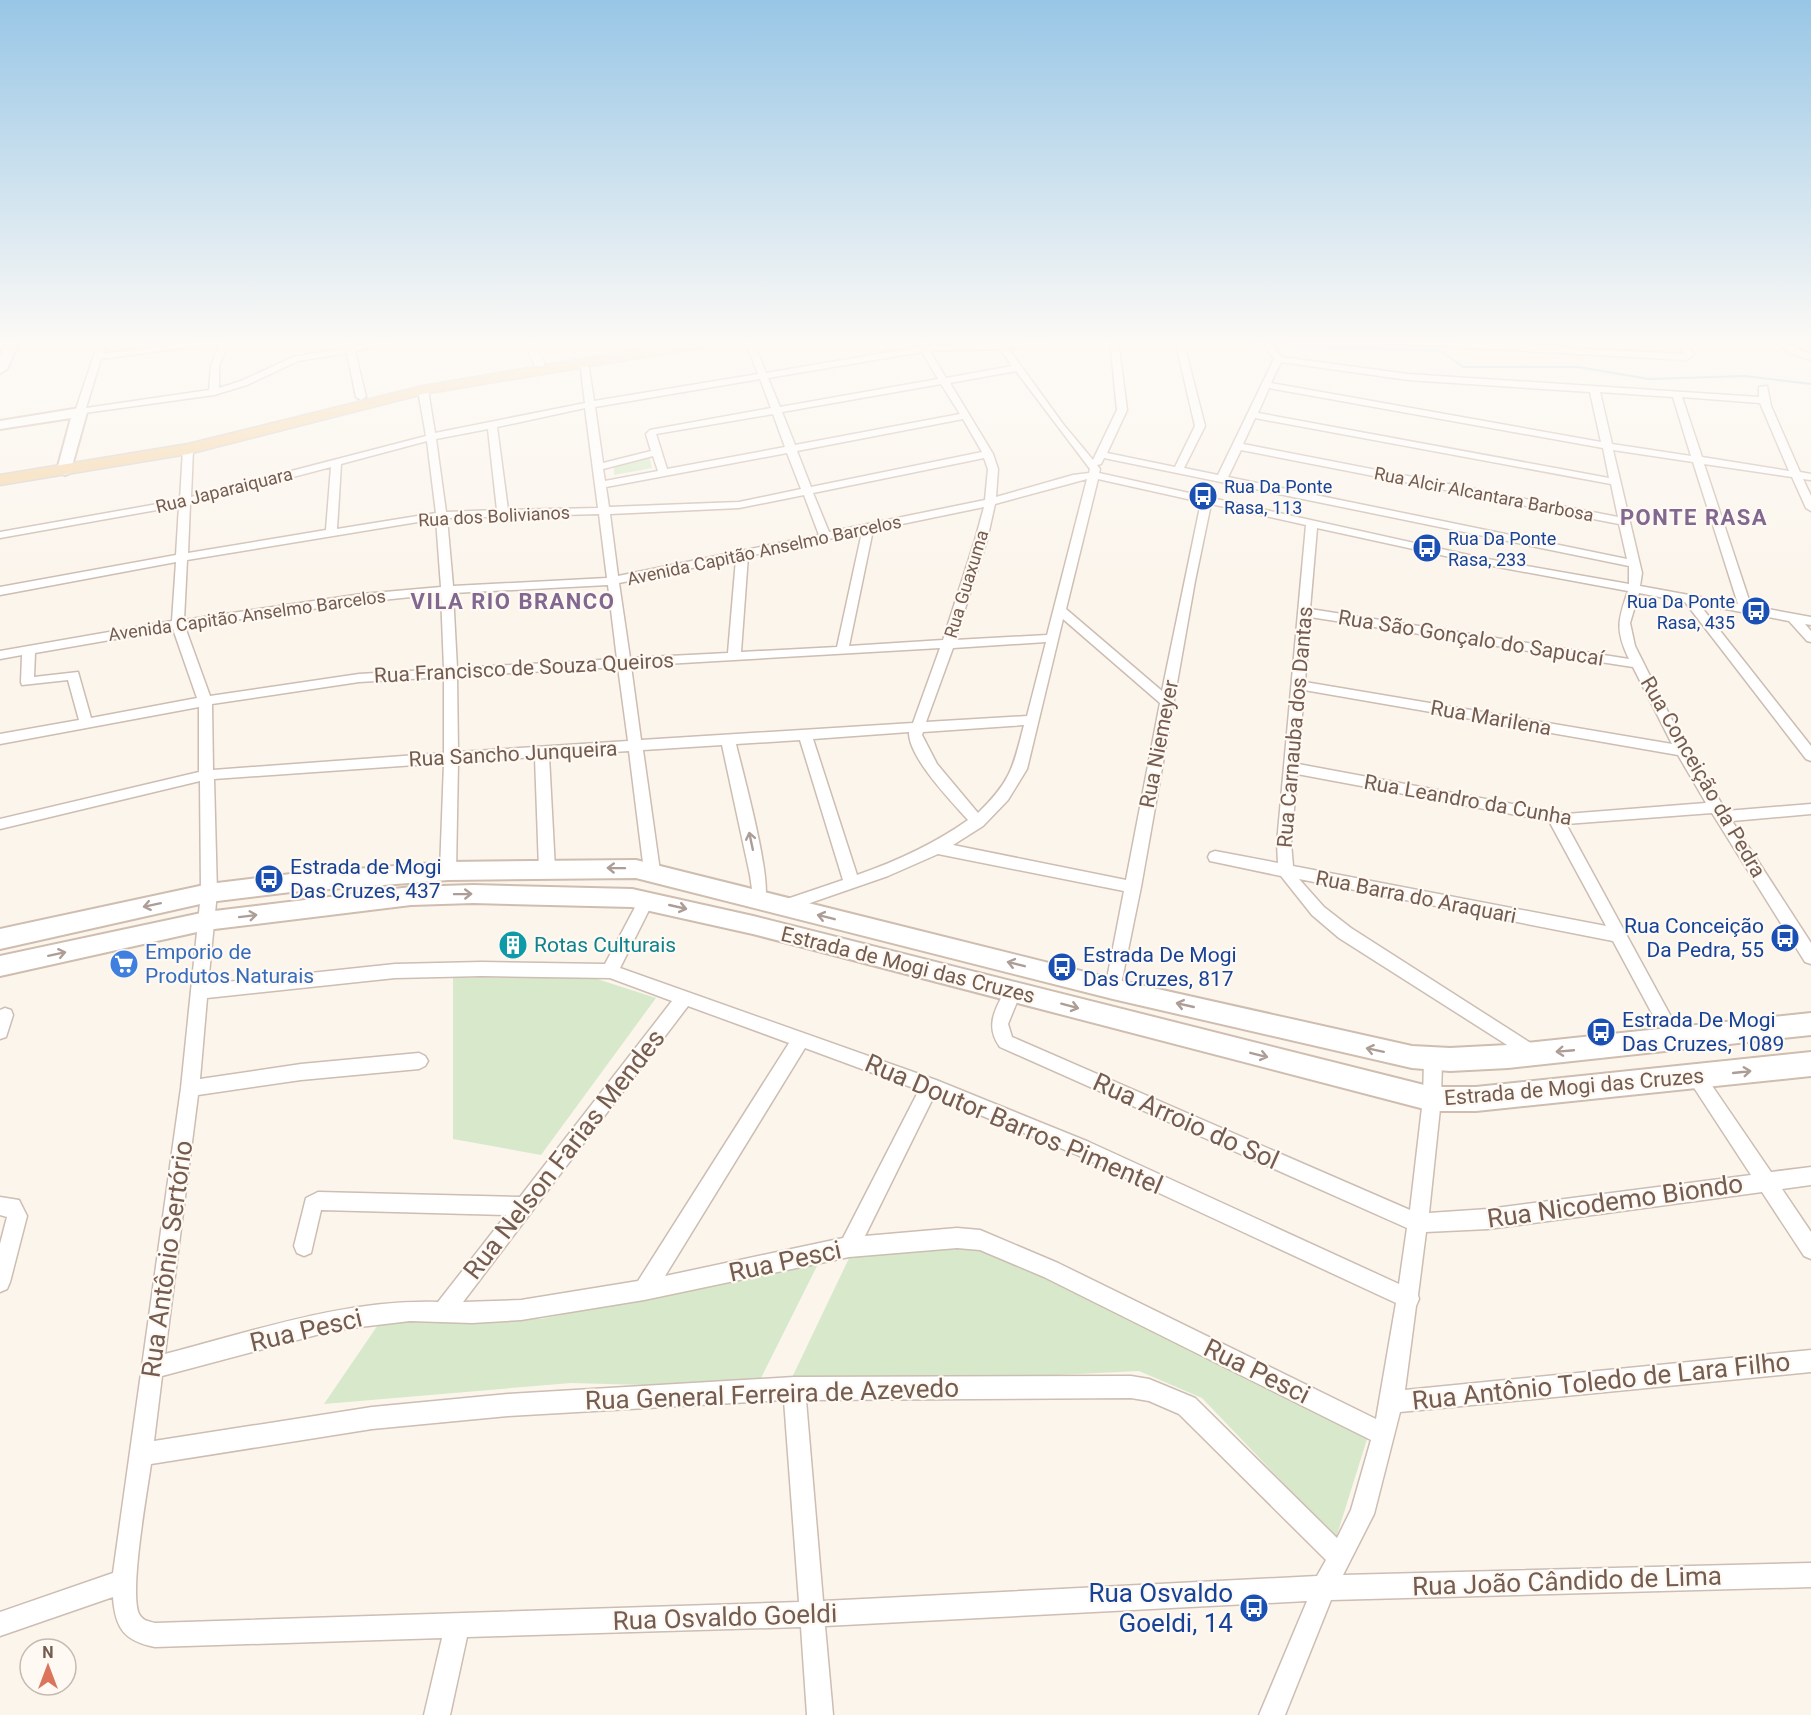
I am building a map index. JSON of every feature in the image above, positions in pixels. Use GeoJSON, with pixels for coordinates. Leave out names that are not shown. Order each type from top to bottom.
{"type":"FeatureCollection","features":[{"type":"Feature","properties":{"kind":"main road"},"geometry":{"type":"LineString","coordinates":[[0,424],[26,420]]}},
{"type":"Feature","properties":{"kind":"main road"},"geometry":{"type":"LineString","coordinates":[[67,467],[78,420]]}},
{"type":"Feature","properties":{"kind":"main road"},"geometry":{"type":"LineString","coordinates":[[0,480],[168,446],[270,420]]}},
{"type":"Feature","properties":{"kind":"main road"},"geometry":{"type":"LineString","coordinates":[[0,473],[67,467],[188,448],[296,420]]}},
{"type":"Feature","properties":{"kind":"main road","name":"Estrada de Mogi das Cruzes"},"geometry":{"type":"LineString","coordinates":[[0,939],[209,893],[291,882],[448,871],[615,868],[652,871],[1113,988],[1359,1046],[1433,1060],[1534,1054],[1811,1024]]}},
{"type":"Feature","properties":{"kind":"main road","name":"Estrada de Mogi das Cruzes"},"geometry":{"type":"LineString","coordinates":[[0,966],[206,921],[368,901],[447,894],[646,900],[1432,1099],[1476,1099],[1811,1064]]}},
{"type":"Feature","properties":{"kind":"street"},"geometry":{"type":"LineString","coordinates":[[429,420],[441,515],[450,671],[451,758],[448,871]]}},
{"type":"Feature","properties":{"kind":"street","name":"Rua Japaraiquara"},"geometry":{"type":"LineString","coordinates":[[0,535],[185,502],[432,437],[516,420]]}},
{"type":"Feature","properties":{"kind":"street"},"geometry":{"type":"LineString","coordinates":[[590,420],[652,871]]}},
{"type":"Feature","properties":{"kind":"street"},"geometry":{"type":"LineString","coordinates":[[663,472],[651,434],[653,432],[724,420]]}},
{"type":"Feature","properties":{"kind":"street"},"geometry":{"type":"LineString","coordinates":[[780,420],[825,537]]}},
{"type":"Feature","properties":{"kind":"street"},"geometry":{"type":"LineString","coordinates":[[600,485],[944,420]]}},
{"type":"Feature","properties":{"kind":"street","name":"Rua Guaxuma"},"geometry":{"type":"LineString","coordinates":[[916,728],[947,645],[981,540],[990,502],[993,469],[988,454],[968,420]]}},
{"type":"Feature","properties":{"kind":"street"},"geometry":{"type":"LineString","coordinates":[[1056,420],[1095,472],[1312,525],[1482,561],[1811,621]]}},
{"type":"Feature","properties":{"kind":"street"},"geometry":{"type":"LineString","coordinates":[[784,906],[938,848],[978,822],[1002,800],[1015,781],[1026,747],[1099,454],[1117,420]]}},
{"type":"Feature","properties":{"kind":"street"},"geometry":{"type":"LineString","coordinates":[[1178,471],[1200,426],[1199,420]]}},
{"type":"Feature","properties":{"kind":"street"},"geometry":{"type":"LineString","coordinates":[[1222,479],[1251,420]]}},
{"type":"Feature","properties":{"kind":"street"},"geometry":{"type":"LineString","coordinates":[[1280,420],[1615,482]]}},
{"type":"Feature","properties":{"kind":"street"},"geometry":{"type":"LineString","coordinates":[[1462,420],[1698,461],[1811,477]]}},
{"type":"Feature","properties":{"kind":"street"},"geometry":{"type":"LineString","coordinates":[[1601,420],[1636,573],[1635,590]]}},
{"type":"Feature","properties":{"kind":"street"},"geometry":{"type":"LineString","coordinates":[[1685,420],[1746,609]]}},
{"type":"Feature","properties":{"kind":"street"},"geometry":{"type":"LineString","coordinates":[[1774,420],[1811,508]]}},
{"type":"Feature","properties":{"kind":"street"},"geometry":{"type":"LineString","coordinates":[[492,425],[503,513]]}},
{"type":"Feature","properties":{"kind":"street","name":"Rua Alcir Alcantara Barbosa"},"geometry":{"type":"LineString","coordinates":[[1238,446],[1625,522]]}},
{"type":"Feature","properties":{"kind":"street"},"geometry":{"type":"LineString","coordinates":[[178,624],[188,448]]}},
{"type":"Feature","properties":{"kind":"street"},"geometry":{"type":"LineString","coordinates":[[598,466],[658,452]]}},
{"type":"Feature","properties":{"kind":"street","name":"Rua dos Bolivianos"},"geometry":{"type":"LineString","coordinates":[[0,591],[182,557],[441,515],[722,507],[808,492],[988,454]]}},
{"type":"Feature","properties":{"kind":"street"},"geometry":{"type":"LineString","coordinates":[[1099,454],[1634,564]]}},
{"type":"Feature","properties":{"kind":"street"},"geometry":{"type":"LineString","coordinates":[[331,533],[336,462]]}},
{"type":"Feature","properties":{"kind":"street","name":"Avenida Capitão Anselmo Barcelos"},"geometry":{"type":"LineString","coordinates":[[0,655],[178,624],[333,602],[445,590],[613,581],[990,502],[1095,472]]}},
{"type":"Feature","properties":{"kind":"street","name":"Rua Niemeyer"},"geometry":{"type":"LineString","coordinates":[[1113,988],[1207,500]]}},
{"type":"Feature","properties":{"kind":"street","name":"Rua Carnauba dos Dantas"},"geometry":{"type":"LineString","coordinates":[[1312,525],[1284,851],[1286,871],[1304,897],[1345,933],[1534,1054]]}},
{"type":"Feature","properties":{"kind":"street"},"geometry":{"type":"LineString","coordinates":[[842,650],[868,528]]}},
{"type":"Feature","properties":{"kind":"street"},"geometry":{"type":"LineString","coordinates":[[734,656],[742,555]]}},
{"type":"Feature","properties":{"kind":"street","name":"Rua Conceição da Pedra"},"geometry":{"type":"LineString","coordinates":[[1635,590],[1623,620],[1623,629],[1637,664],[1720,812],[1811,957]]}},
{"type":"Feature","properties":{"kind":"street"},"geometry":{"type":"LineString","coordinates":[[1689,599],[1811,756]]}},
{"type":"Feature","properties":{"kind":"street"},"geometry":{"type":"LineString","coordinates":[[1061,611],[1167,702]]}},
{"type":"Feature","properties":{"kind":"street","name":"Rua São Gonçalo do Sapucaí"},"geometry":{"type":"LineString","coordinates":[[1304,612],[1637,664]]}},
{"type":"Feature","properties":{"kind":"street"},"geometry":{"type":"LineString","coordinates":[[1793,618],[1811,638]]}},
{"type":"Feature","properties":{"kind":"street","name":"Rua Antônio Sertório"},"geometry":{"type":"LineString","coordinates":[[129,1624],[124,1581],[190,1088],[209,893],[205,700],[178,624]]}},
{"type":"Feature","properties":{"kind":"street","name":"Rua Francisco de Souza Queiros"},"geometry":{"type":"LineString","coordinates":[[0,739],[205,700],[358,678],[1053,638]]}},
{"type":"Feature","properties":{"kind":"street"},"geometry":{"type":"LineString","coordinates":[[29,649],[27,682],[73,675],[86,722]]}},
{"type":"Feature","properties":{"kind":"street","name":"Rua Marilena"},"geometry":{"type":"LineString","coordinates":[[1299,685],[1684,751]]}},
{"type":"Feature","properties":{"kind":"street","name":"Rua Sancho Junqueira"},"geometry":{"type":"LineString","coordinates":[[0,824],[206,775],[1032,720]]}},
{"type":"Feature","properties":{"kind":"street"},"geometry":{"type":"LineString","coordinates":[[916,728],[915,741],[978,822]]}},
{"type":"Feature","properties":{"kind":"street"},"geometry":{"type":"LineString","coordinates":[[805,735],[852,882]]}},
{"type":"Feature","properties":{"kind":"street"},"geometry":{"type":"LineString","coordinates":[[728,740],[758,875],[759,899]]}},
{"type":"Feature","properties":{"kind":"street"},"geometry":{"type":"LineString","coordinates":[[542,752],[547,869]]}},
{"type":"Feature","properties":{"kind":"street","name":"Rua Leandro da Cunha"},"geometry":{"type":"LineString","coordinates":[[1291,768],[1555,818],[1578,819],[1811,809]]}},
{"type":"Feature","properties":{"kind":"street"},"geometry":{"type":"LineString","coordinates":[[1555,818],[1675,1040]]}},
{"type":"Feature","properties":{"kind":"street"},"geometry":{"type":"LineString","coordinates":[[938,848],[1133,887]]}},
{"type":"Feature","properties":{"kind":"street","name":"Rua Barra do Araquari"},"geometry":{"type":"LineString","coordinates":[[1215,857],[1617,935]]}},
{"type":"Feature","properties":{"kind":"street"},"geometry":{"type":"LineString","coordinates":[[610,971],[646,900]]}},
{"type":"Feature","properties":{"kind":"street","name":"Rua Doutor Barros Pimentel"},"geometry":{"type":"LineString","coordinates":[[199,992],[395,971],[482,969],[610,971],[685,996],[930,1086],[1082,1148],[1409,1299]]}},
{"type":"Feature","properties":{"kind":"street","name":"Rua Arroio do Sol"},"geometry":{"type":"LineString","coordinates":[[1013,992],[998,1029],[1006,1042],[1418,1223]]}},
{"type":"Feature","properties":{"kind":"street","name":"Rua Nelson Farias Mendes"},"geometry":{"type":"LineString","coordinates":[[444,1311],[685,996]]}},
{"type":"Feature","properties":{"kind":"street"},"geometry":{"type":"LineString","coordinates":[[0,1032],[5,1015]]}},
{"type":"Feature","properties":{"kind":"street"},"geometry":{"type":"LineString","coordinates":[[644,1290],[801,1039]]}},
{"type":"Feature","properties":{"kind":"street"},"geometry":{"type":"LineString","coordinates":[[1272,1715],[1324,1588],[1362,1515],[1392,1402],[1409,1299],[1432,1099],[1433,1060]]}},
{"type":"Feature","properties":{"kind":"street"},"geometry":{"type":"LineString","coordinates":[[190,1088],[301,1072],[418,1062]]}},
{"type":"Feature","properties":{"kind":"street"},"geometry":{"type":"LineString","coordinates":[[1696,1077],[1811,1249]]}},
{"type":"Feature","properties":{"kind":"street"},"geometry":{"type":"LineString","coordinates":[[849,1247],[930,1086]]}},
{"type":"Feature","properties":{"kind":"street","name":"Rua Nicodemo Biondo"},"geometry":{"type":"LineString","coordinates":[[1418,1223],[1488,1219],[1811,1176]]}},
{"type":"Feature","properties":{"kind":"street"},"geometry":{"type":"LineString","coordinates":[[304,1246],[313,1206],[318,1201],[523,1206]]}},
{"type":"Feature","properties":{"kind":"street"},"geometry":{"type":"LineString","coordinates":[[0,1282],[17,1220],[14,1208],[2,1205]]}},
{"type":"Feature","properties":{"kind":"street","name":"Rua Pesci"},"geometry":{"type":"LineString","coordinates":[[152,1368],[335,1320],[410,1311],[472,1313],[521,1310],[644,1290],[849,1247],[957,1238],[980,1240],[1052,1270],[1383,1434]]}},
{"type":"Feature","properties":{"kind":"street","name":"Rua Antônio Toledo de Lara Filho"},"geometry":{"type":"LineString","coordinates":[[1392,1402],[1811,1361]]}},
{"type":"Feature","properties":{"kind":"street","name":"Rua General Ferreira de Azevedo"},"geometry":{"type":"LineString","coordinates":[[142,1454],[435,1410],[794,1388],[1131,1387],[1149,1390],[1187,1406],[1340,1558]]}},
{"type":"Feature","properties":{"kind":"street"},"geometry":{"type":"LineString","coordinates":[[794,1388],[820,1715]]}},
{"type":"Feature","properties":{"kind":"street","name":"Rua João Cândido de Lima"},"geometry":{"type":"LineString","coordinates":[[1324,1588],[1811,1575]]}},
{"type":"Feature","properties":{"kind":"street"},"geometry":{"type":"LineString","coordinates":[[0,1624],[124,1581]]}},
{"type":"Feature","properties":{"kind":"street","name":"Rua Osvaldo Goeldi"},"geometry":{"type":"LineString","coordinates":[[129,1624],[141,1633],[155,1635],[457,1627],[813,1614],[1324,1588]]}},
{"type":"Feature","properties":{"kind":"street"},"geometry":{"type":"LineString","coordinates":[[437,1715],[457,1627]]}},
{"type":"Feature","properties":{"kind":"green space"},"geometry":{"type":"Polygon","coordinates":[[[649,455],[652,468],[614,475],[614,463],[649,455]]]}},
{"type":"Feature","properties":{"kind":"green space"},"geometry":{"type":"Polygon","coordinates":[[[591,977],[656,998],[541,1155],[453,1139],[453,978],[591,977]]]}},
{"type":"Feature","properties":{"kind":"green space"},"geometry":{"type":"Polygon","coordinates":[[[979,1249],[1102,1303],[1368,1436],[1336,1538],[1202,1398],[1139,1371],[787,1388],[852,1252],[979,1249]]]}},
{"type":"Feature","properties":{"kind":"green space"},"geometry":{"type":"Polygon","coordinates":[[[819,1262],[756,1388],[571,1383],[324,1404],[382,1319],[541,1319],[819,1262]]]}},
{"type":"Feature","properties":{"kind":"place","name":"Rua Da Ponte Rasa, 113"},"geometry":{"type":"Point","coordinates":[1203,496]}},
{"type":"Feature","properties":{"kind":"place","name":"Rua Da Ponte Rasa, 233"},"geometry":{"type":"Point","coordinates":[1427,548]}},
{"type":"Feature","properties":{"kind":"place","name":"Rua Da Ponte Rasa, 435"},"geometry":{"type":"Point","coordinates":[1756,611]}},
{"type":"Feature","properties":{"kind":"place","name":"Estrada de Mogi Das Cruzes, 437"},"geometry":{"type":"Point","coordinates":[269,879]}},
{"type":"Feature","properties":{"kind":"place","name":"Rua Conceição Da Pedra, 55"},"geometry":{"type":"Point","coordinates":[1785,938]}},
{"type":"Feature","properties":{"kind":"place","name":"Rotas Culturais"},"geometry":{"type":"Point","coordinates":[513,945]}},
{"type":"Feature","properties":{"kind":"place","name":"Emporio de Produtos Naturais"},"geometry":{"type":"Point","coordinates":[124,964]}},
{"type":"Feature","properties":{"kind":"place","name":"Estrada De Mogi Das Cruzes, 817"},"geometry":{"type":"Point","coordinates":[1062,967]}},
{"type":"Feature","properties":{"kind":"place","name":"Estrada De Mogi Das Cruzes, 1089"},"geometry":{"type":"Point","coordinates":[1601,1032]}},
{"type":"Feature","properties":{"kind":"place","name":"Rua Osvaldo Goeldi, 14"},"geometry":{"type":"Point","coordinates":[1254,1608]}},
{"type":"Feature","properties":{"kind":"district","name":"PONTE RASA"},"geometry":{"type":"Point","coordinates":[1694,517]}},
{"type":"Feature","properties":{"kind":"district","name":"VILA RIO BRANCO"},"geometry":{"type":"Point","coordinates":[513,601]}}]}
